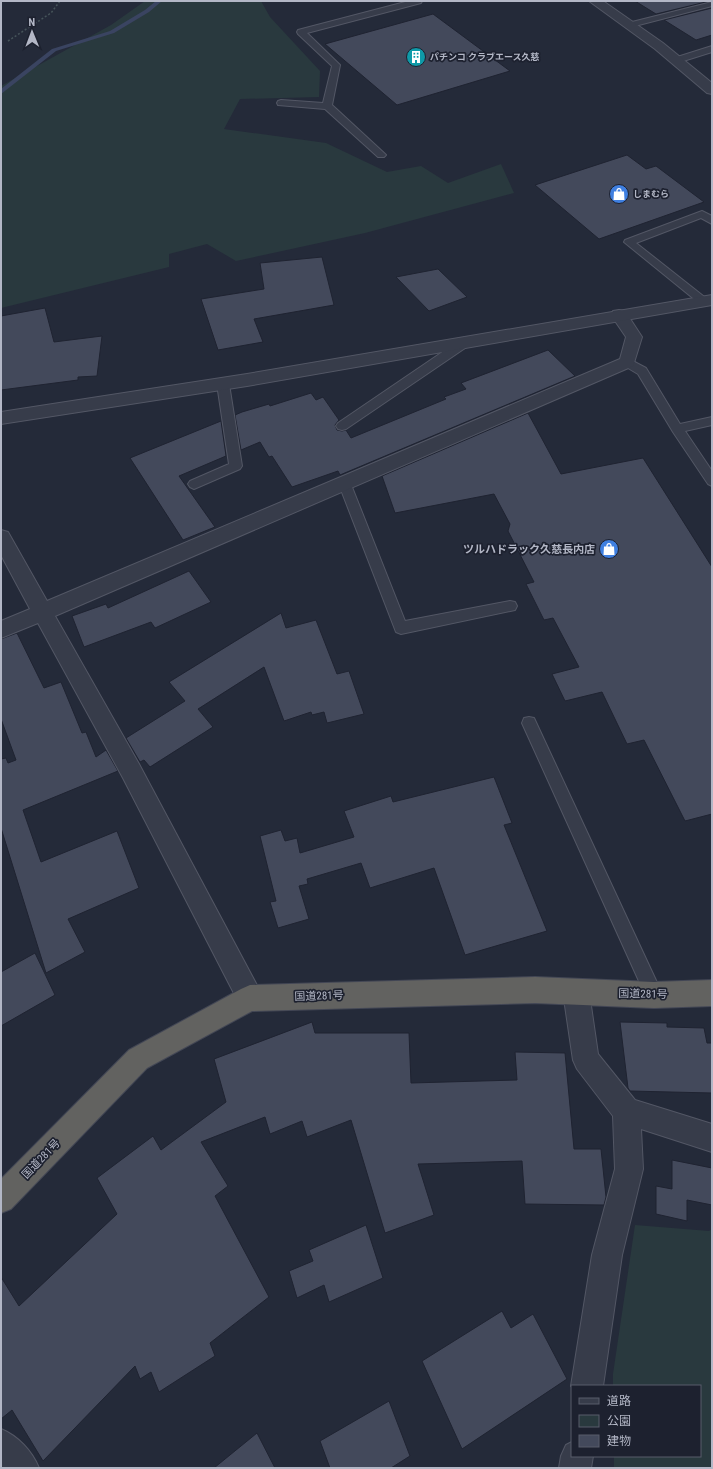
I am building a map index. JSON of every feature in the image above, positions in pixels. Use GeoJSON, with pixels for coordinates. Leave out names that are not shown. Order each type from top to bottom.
{"type":"FeatureCollection","features":[{"type":"Feature","properties":{"kind":"highway","name":"国道281号"},"geometry":{"type":"LineString","coordinates":[[1,1199],[138,1059],[250,998],[535,990],[654,995],[712,993]]}},
{"type":"Feature","properties":{"kind":"street"},"geometry":{"type":"LineString","coordinates":[[596,1],[677,60],[712,90]]}},
{"type":"Feature","properties":{"kind":"street"},"geometry":{"type":"LineString","coordinates":[[1,418],[223,384],[707,300]]}},
{"type":"Feature","properties":{"kind":"street"},"geometry":{"type":"LineString","coordinates":[[1,630],[627,362],[634,337],[619,315]]}},
{"type":"Feature","properties":{"kind":"street"},"geometry":{"type":"LineString","coordinates":[[1,537],[135,778],[250,998]]}},
{"type":"Feature","properties":{"kind":"street"},"geometry":{"type":"LineString","coordinates":[[576,992],[586,1060],[626,1111],[712,1138]]}},
{"type":"Feature","properties":{"kind":"street"},"geometry":{"type":"LineString","coordinates":[[587,1385],[607,1255],[628,1169],[626,1111]]}},
{"type":"Feature","properties":{"kind":"street"},"geometry":{"type":"LineString","coordinates":[[1,1445],[23,1468]]}},
{"type":"Feature","properties":{"kind":"street"},"geometry":{"type":"LineString","coordinates":[[576,1468],[577,1457]]}},
{"type":"Feature","properties":{"kind":"lane"},"geometry":{"type":"LineString","coordinates":[[327,106],[336,65],[301,32],[418,1]]}},
{"type":"Feature","properties":{"kind":"lane"},"geometry":{"type":"LineString","coordinates":[[631,26],[712,4]]}},
{"type":"Feature","properties":{"kind":"lane"},"geometry":{"type":"LineString","coordinates":[[677,60],[712,49]]}},
{"type":"Feature","properties":{"kind":"lane"},"geometry":{"type":"LineString","coordinates":[[280,103],[327,106],[381,155]]}},
{"type":"Feature","properties":{"kind":"lane"},"geometry":{"type":"LineString","coordinates":[[707,300],[629,242],[702,214],[712,222]]}},
{"type":"Feature","properties":{"kind":"lane"},"geometry":{"type":"LineString","coordinates":[[342,426],[467,341]]}},
{"type":"Feature","properties":{"kind":"lane"},"geometry":{"type":"LineString","coordinates":[[627,362],[642,371],[677,429],[712,481]]}},
{"type":"Feature","properties":{"kind":"lane"},"geometry":{"type":"LineString","coordinates":[[194,484],[236,466],[223,384]]}},
{"type":"Feature","properties":{"kind":"lane"},"geometry":{"type":"LineString","coordinates":[[677,429],[712,421]]}},
{"type":"Feature","properties":{"kind":"lane"},"geometry":{"type":"LineString","coordinates":[[344,482],[401,628],[510,606]]}},
{"type":"Feature","properties":{"kind":"lane"},"geometry":{"type":"LineString","coordinates":[[529,723],[654,995]]}},
{"type":"Feature","properties":{"kind":"path"},"geometry":{"type":"LineString","coordinates":[[8,41],[52,13],[60,1]]}},
{"type":"Feature","properties":{"kind":"green space"},"geometry":{"type":"Polygon","coordinates":[[[145,1],[261,1],[270,17],[320,71],[319,97],[240,99],[224,129],[326,143],[387,172],[421,166],[448,183],[501,164],[514,193],[365,233],[236,261],[207,244],[169,254],[169,267],[1,308],[1,86],[111,25],[145,1]]]}},
{"type":"Feature","properties":{"kind":"green space"},"geometry":{"type":"Polygon","coordinates":[[[635,1225],[709,1231],[712,1229],[712,1468],[614,1468],[614,1457],[701,1457],[701,1385],[613,1385],[613,1374],[635,1225]]]}},
{"type":"Feature","properties":{"kind":"building"},"geometry":{"type":"Polygon","coordinates":[[[635,1],[710,1],[656,14],[635,1]]]}},
{"type":"Feature","properties":{"kind":"building"},"geometry":{"type":"Polygon","coordinates":[[[712,8],[712,35],[696,40],[664,20],[712,8]]]}},
{"type":"Feature","properties":{"kind":"building","name":"パチンコ クラブエース久慈"},"geometry":{"type":"Polygon","coordinates":[[[433,14],[510,71],[397,105],[325,44],[433,14]]]}},
{"type":"Feature","properties":{"kind":"building","name":"しまむら"},"geometry":{"type":"Polygon","coordinates":[[[627,155],[646,169],[656,166],[704,202],[599,239],[535,185],[627,155]]]}},
{"type":"Feature","properties":{"kind":"building"},"geometry":{"type":"Polygon","coordinates":[[[322,257],[334,305],[254,319],[263,342],[218,350],[201,299],[264,289],[260,263],[322,257]]]}},
{"type":"Feature","properties":{"kind":"building"},"geometry":{"type":"Polygon","coordinates":[[[438,269],[467,297],[429,311],[396,277],[438,269]]]}},
{"type":"Feature","properties":{"kind":"building"},"geometry":{"type":"Polygon","coordinates":[[[45,308],[54,342],[102,336],[97,376],[78,377],[78,380],[1,390],[1,316],[45,308]]]}},
{"type":"Feature","properties":{"kind":"building"},"geometry":{"type":"Polygon","coordinates":[[[548,350],[575,376],[340,475],[338,471],[292,487],[272,456],[269,457],[260,442],[241,450],[235,415],[242,412],[269,404],[270,406],[311,393],[316,400],[323,397],[339,420],[335,425],[337,430],[346,430],[351,438],[446,399],[444,397],[466,389],[461,383],[548,350]]]}},
{"type":"Feature","properties":{"kind":"building"},"geometry":{"type":"Polygon","coordinates":[[[528,413],[561,474],[643,458],[712,567],[712,814],[685,821],[644,740],[627,744],[602,692],[565,701],[552,674],[579,667],[553,618],[544,620],[526,584],[534,582],[508,531],[510,524],[494,494],[395,513],[382,476],[528,413]]]}},
{"type":"Feature","properties":{"kind":"building"},"geometry":{"type":"Polygon","coordinates":[[[221,421],[226,456],[179,476],[215,527],[183,540],[130,458],[221,421]]]}},
{"type":"Feature","properties":{"kind":"building"},"geometry":{"type":"Polygon","coordinates":[[[189,571],[211,602],[155,628],[151,622],[84,647],[72,616],[106,604],[108,608],[189,571]]]}},
{"type":"Feature","properties":{"kind":"building"},"geometry":{"type":"Polygon","coordinates":[[[281,613],[286,628],[316,620],[337,674],[349,671],[364,714],[327,723],[324,712],[312,715],[311,712],[284,721],[264,667],[198,709],[213,727],[150,767],[144,760],[140,762],[126,738],[185,701],[169,682],[281,613]]]}},
{"type":"Feature","properties":{"kind":"building"},"geometry":{"type":"Polygon","coordinates":[[[17,633],[44,688],[61,682],[82,733],[86,732],[96,757],[106,750],[118,771],[23,810],[41,862],[117,831],[139,888],[68,919],[85,952],[46,973],[1,828],[1,759],[6,758],[8,763],[16,760],[1,719],[1,639],[17,633]]]}},
{"type":"Feature","properties":{"kind":"building"},"geometry":{"type":"Polygon","coordinates":[[[494,777],[512,823],[504,825],[547,931],[465,955],[434,868],[370,888],[361,863],[307,879],[308,884],[299,886],[309,919],[278,928],[270,902],[276,901],[260,836],[281,830],[285,841],[297,838],[300,853],[354,837],[344,811],[391,796],[393,802],[494,777]]]}},
{"type":"Feature","properties":{"kind":"building"},"geometry":{"type":"Polygon","coordinates":[[[35,953],[55,995],[1,1026],[1,972],[35,953]]]}},
{"type":"Feature","properties":{"kind":"building"},"geometry":{"type":"Polygon","coordinates":[[[312,1022],[315,1033],[409,1033],[411,1083],[517,1080],[515,1052],[565,1053],[574,1149],[601,1149],[606,1197],[604,1205],[525,1204],[522,1161],[418,1164],[434,1215],[385,1233],[351,1120],[307,1137],[302,1121],[270,1134],[265,1117],[201,1142],[228,1186],[215,1196],[269,1297],[210,1343],[215,1356],[159,1392],[151,1372],[140,1379],[135,1366],[43,1461],[12,1410],[1,1419],[1,1277],[19,1306],[117,1214],[97,1178],[153,1136],[161,1150],[226,1102],[214,1059],[312,1022]]]}},
{"type":"Feature","properties":{"kind":"building"},"geometry":{"type":"Polygon","coordinates":[[[620,1022],[667,1023],[667,1027],[704,1028],[707,1043],[712,1043],[712,1093],[630,1091],[628,1088],[620,1022]]]}},
{"type":"Feature","properties":{"kind":"building"},"geometry":{"type":"Polygon","coordinates":[[[672,1160],[712,1168],[712,1205],[687,1200],[687,1221],[656,1214],[656,1186],[672,1189],[672,1160]]]}},
{"type":"Feature","properties":{"kind":"building"},"geometry":{"type":"Polygon","coordinates":[[[366,1225],[383,1278],[329,1302],[324,1285],[297,1298],[289,1271],[313,1261],[309,1250],[366,1225]]]}},
{"type":"Feature","properties":{"kind":"building"},"geometry":{"type":"Polygon","coordinates":[[[502,1311],[511,1328],[533,1314],[567,1379],[462,1449],[422,1361],[502,1311]]]}},
{"type":"Feature","properties":{"kind":"building"},"geometry":{"type":"Polygon","coordinates":[[[389,1401],[410,1456],[391,1468],[330,1468],[320,1441],[389,1401]]]}},
{"type":"Feature","properties":{"kind":"building"},"geometry":{"type":"Polygon","coordinates":[[[257,1433],[275,1468],[214,1468],[257,1433]]]}},
{"type":"Feature","properties":{"kind":"waterway"},"geometry":{"type":"LineString","coordinates":[[1,92],[54,50],[112,32],[147,11],[159,1]]}},
{"type":"Feature","properties":{"kind":"place","name":"パチンコ クラブエース久慈"},"geometry":{"type":"Point","coordinates":[416,57]}},
{"type":"Feature","properties":{"kind":"place","name":"しまむら"},"geometry":{"type":"Point","coordinates":[619,194]}},
{"type":"Feature","properties":{"kind":"place","name":"ツルハドラック久慈長内店"},"geometry":{"type":"Point","coordinates":[609,549]}}]}
